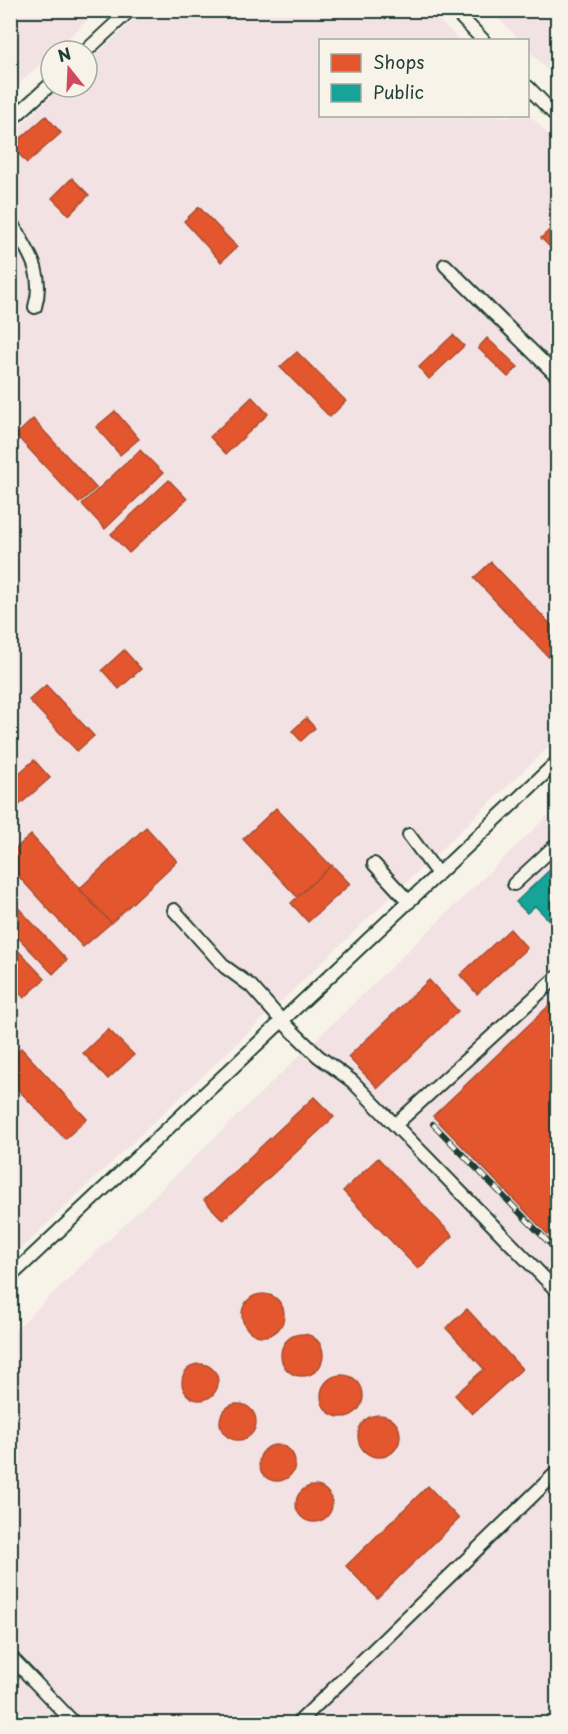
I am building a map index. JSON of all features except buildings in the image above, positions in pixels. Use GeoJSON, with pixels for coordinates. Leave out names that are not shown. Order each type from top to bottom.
{"type":"FeatureCollection","features":[{"type":"Feature","properties":{"kind":"street"},"geometry":{"type":"LineString","coordinates":[[99,39],[130,10]]}},
{"type":"Feature","properties":{"kind":"street"},"geometry":{"type":"LineString","coordinates":[[454,10],[482,39]]}},
{"type":"Feature","properties":{"kind":"street"},"geometry":{"type":"LineString","coordinates":[[529,88],[558,118]]}},
{"type":"Feature","properties":{"kind":"street"},"geometry":{"type":"LineString","coordinates":[[10,121],[39,95]]}},
{"type":"Feature","properties":{"kind":"street"},"geometry":{"type":"LineString","coordinates":[[12,224],[28,252],[39,281],[35,307]]}},
{"type":"Feature","properties":{"kind":"street"},"geometry":{"type":"LineString","coordinates":[[445,265],[558,377]]}},
{"type":"Feature","properties":{"kind":"street"},"geometry":{"type":"LineString","coordinates":[[10,1277],[558,761]]}},
{"type":"Feature","properties":{"kind":"street"},"geometry":{"type":"LineString","coordinates":[[409,836],[438,874]]}},
{"type":"Feature","properties":{"kind":"street"},"geometry":{"type":"LineString","coordinates":[[514,884],[558,843]]}},
{"type":"Feature","properties":{"kind":"street"},"geometry":{"type":"LineString","coordinates":[[374,864],[409,902]]}},
{"type":"Feature","properties":{"kind":"street"},"geometry":{"type":"LineString","coordinates":[[174,910],[225,967],[251,986],[282,1021],[318,1056],[352,1081],[558,1292]]}},
{"type":"Feature","properties":{"kind":"street"},"geometry":{"type":"LineString","coordinates":[[395,1125],[558,976]]}},
{"type":"Feature","properties":{"kind":"street"},"geometry":{"type":"LineString","coordinates":[[297,1724],[558,1471]]}},
{"type":"Feature","properties":{"kind":"street"},"geometry":{"type":"LineString","coordinates":[[10,1656],[75,1724]]}},
{"type":"Feature","properties":{"kind":"shaded area"},"geometry":{"type":"Polygon","coordinates":[[[11,10],[98,10],[67,39],[39,39],[39,65],[11,91],[11,10]]]}},
{"type":"Feature","properties":{"kind":"shaded area"},"geometry":{"type":"Polygon","coordinates":[[[143,11],[430,11],[458,39],[319,39],[319,117],[529,117],[529,114],[557,144],[557,739],[11,1258],[11,134],[48,99],[99,99],[99,52],[143,11]]]}},
{"type":"Feature","properties":{"kind":"shaded area"},"geometry":{"type":"Polygon","coordinates":[[[491,11],[557,11],[557,80],[529,50],[529,39],[519,39],[491,11]]]}},
{"type":"Feature","properties":{"kind":"shaded area"},"geometry":{"type":"Polygon","coordinates":[[[557,807],[557,1723],[11,1723],[10,1335],[557,807]]]}},
{"type":"Feature","properties":{"kind":"railway"},"geometry":{"type":"LineString","coordinates":[[433,1124],[558,1252]]}}]}
